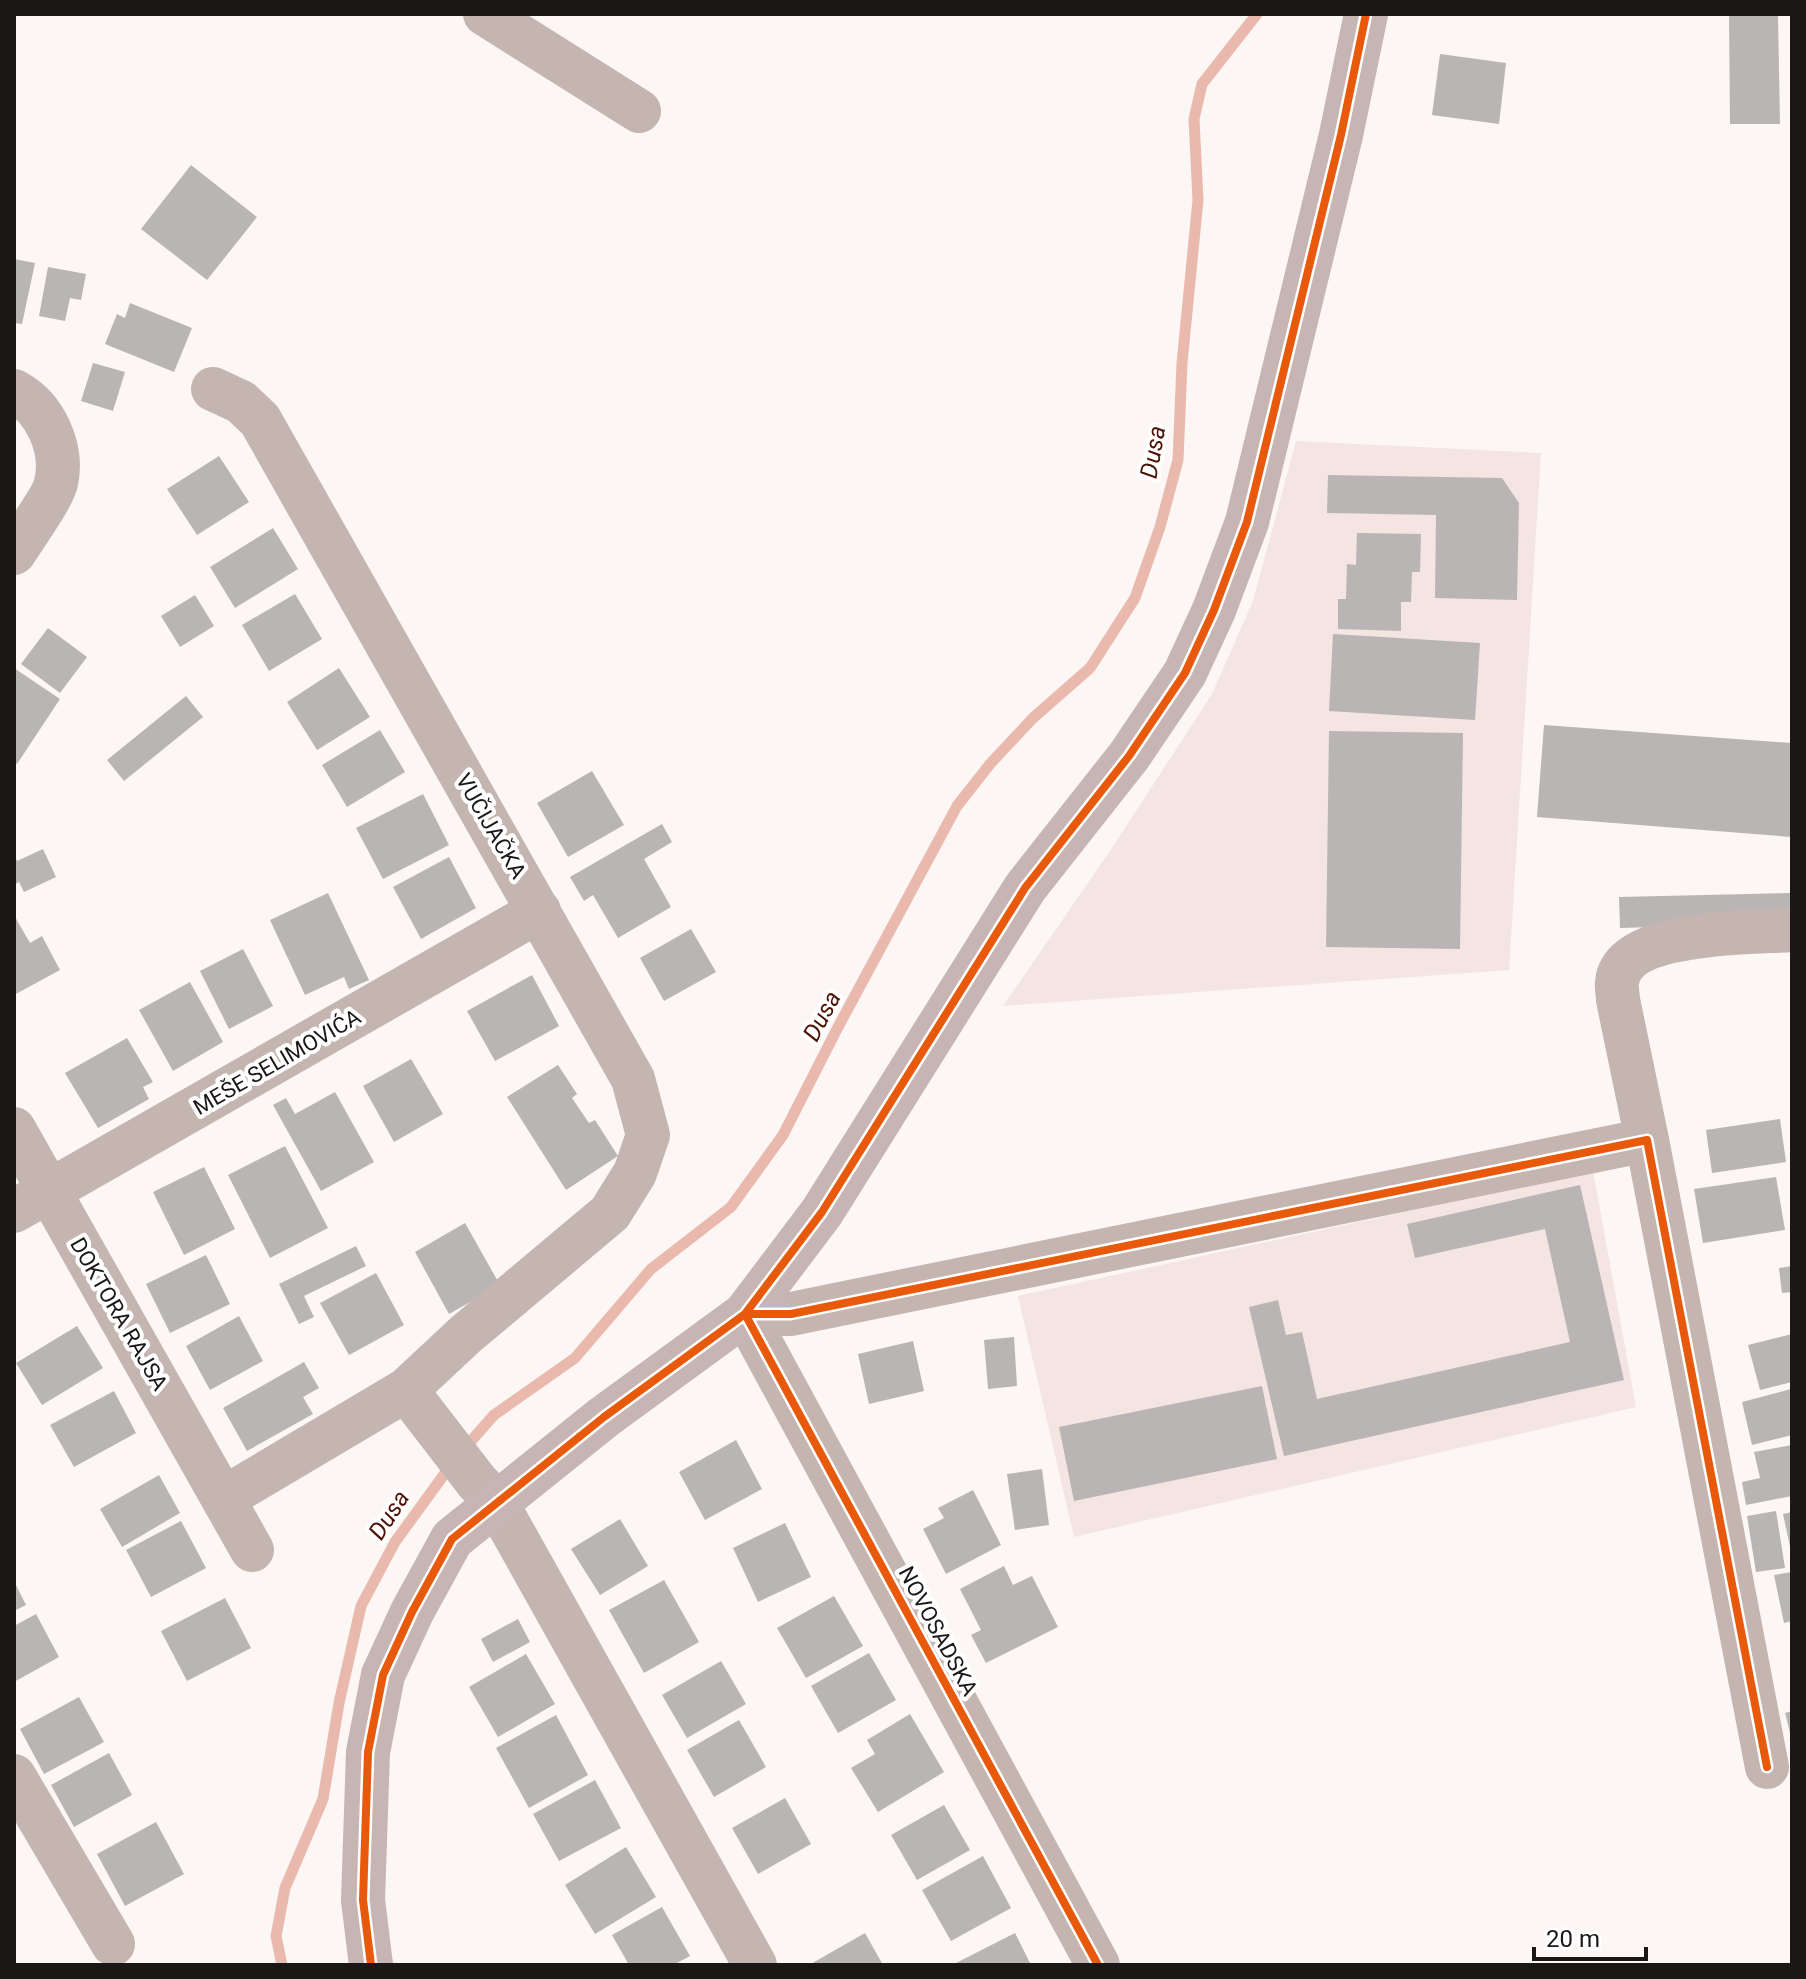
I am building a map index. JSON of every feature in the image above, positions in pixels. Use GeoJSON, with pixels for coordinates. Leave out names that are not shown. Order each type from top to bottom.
{"type":"FeatureCollection","features":[{"type":"Feature","properties":{"kind":"main road"},"geometry":{"type":"LineString","coordinates":[[371,1965],[363,1900],[368,1752],[383,1675],[412,1612],[452,1539],[486,1492],[604,1417],[745,1314],[822,1212],[1025,888],[1129,756],[1185,673],[1214,610],[1247,522],[1341,135],[1366,14]]}},
{"type":"Feature","properties":{"kind":"street"},"geometry":{"type":"LineString","coordinates":[[485,14],[639,111]]}},
{"type":"Feature","properties":{"kind":"street","name":"VUČIJAČKA"},"geometry":{"type":"LineString","coordinates":[[213,389],[241,402],[260,420],[633,1079],[648,1135],[635,1173],[610,1213],[466,1334],[416,1403]]}},
{"type":"Feature","properties":{"kind":"street"},"geometry":{"type":"LineString","coordinates":[[14,391],[29,399],[47,422],[56,450],[56,484],[14,553]]}},
{"type":"Feature","properties":{"kind":"street","name":"MEŠE SELIMOVIĆA"},"geometry":{"type":"LineString","coordinates":[[32,1202],[539,911]]}},
{"type":"Feature","properties":{"kind":"street"},"geometry":{"type":"LineString","coordinates":[[1767,1767],[1616,980],[1627,962],[1646,948],[1682,939],[1792,930]]}},
{"type":"Feature","properties":{"kind":"street","name":"DOKTORA RAJSA"},"geometry":{"type":"LineString","coordinates":[[14,1129],[32,1202],[224,1498],[252,1550]]}},
{"type":"Feature","properties":{"kind":"street"},"geometry":{"type":"LineString","coordinates":[[745,1314],[791,1314],[1647,1140]]}},
{"type":"Feature","properties":{"kind":"street","name":"NOVOSADSKA"},"geometry":{"type":"LineString","coordinates":[[745,1314],[1098,1965]]}},
{"type":"Feature","properties":{"kind":"street"},"geometry":{"type":"LineString","coordinates":[[224,1498],[416,1403],[486,1492],[755,1965]]}},
{"type":"Feature","properties":{"kind":"street"},"geometry":{"type":"LineString","coordinates":[[14,1776],[113,1944]]}},
{"type":"Feature","properties":{"kind":"shaded area"},"geometry":{"type":"Polygon","coordinates":[[[1296,441],[1541,453],[1509,970],[1003,1006],[1112,848],[1212,694],[1253,601],[1296,441]]]}},
{"type":"Feature","properties":{"kind":"shaded area"},"geometry":{"type":"Polygon","coordinates":[[[1593,1171],[1636,1407],[1074,1537],[1018,1296],[1593,1171]]]}},
{"type":"Feature","properties":{"kind":"building"},"geometry":{"type":"Polygon","coordinates":[[[1729,14],[1778,14],[1780,124],[1730,124],[1729,14]]]}},
{"type":"Feature","properties":{"kind":"building"},"geometry":{"type":"Polygon","coordinates":[[[1440,54],[1506,63],[1499,124],[1432,115],[1440,54]]]}},
{"type":"Feature","properties":{"kind":"building"},"geometry":{"type":"Polygon","coordinates":[[[191,165],[257,217],[207,280],[141,229],[191,165]]]}},
{"type":"Feature","properties":{"kind":"building"},"geometry":{"type":"Polygon","coordinates":[[[14,259],[35,263],[22,324],[14,323],[14,259]]]}},
{"type":"Feature","properties":{"kind":"building"},"geometry":{"type":"Polygon","coordinates":[[[48,267],[86,274],[81,300],[70,298],[65,321],[39,316],[48,267]]]}},
{"type":"Feature","properties":{"kind":"building"},"geometry":{"type":"Polygon","coordinates":[[[130,303],[192,328],[174,372],[105,344],[117,314],[125,318],[130,303]]]}},
{"type":"Feature","properties":{"kind":"building"},"geometry":{"type":"Polygon","coordinates":[[[93,363],[125,372],[113,411],[81,401],[93,363]]]}},
{"type":"Feature","properties":{"kind":"building"},"geometry":{"type":"Polygon","coordinates":[[[219,456],[249,502],[197,535],[167,489],[219,456]]]}},
{"type":"Feature","properties":{"kind":"building"},"geometry":{"type":"Polygon","coordinates":[[[1328,475],[1502,478],[1519,503],[1517,600],[1435,598],[1436,515],[1327,513],[1328,475]]]}},
{"type":"Feature","properties":{"kind":"building"},"geometry":{"type":"Polygon","coordinates":[[[273,528],[298,569],[235,608],[210,567],[273,528]]]}},
{"type":"Feature","properties":{"kind":"building"},"geometry":{"type":"Polygon","coordinates":[[[1357,533],[1421,534],[1420,572],[1412,572],[1411,602],[1401,602],[1401,631],[1338,629],[1338,599],[1346,599],[1347,564],[1356,565],[1357,533]]]}},
{"type":"Feature","properties":{"kind":"building"},"geometry":{"type":"Polygon","coordinates":[[[295,594],[322,639],[269,671],[242,625],[295,594]]]}},
{"type":"Feature","properties":{"kind":"building"},"geometry":{"type":"Polygon","coordinates":[[[195,595],[214,626],[180,647],[161,616],[195,595]]]}},
{"type":"Feature","properties":{"kind":"building"},"geometry":{"type":"Polygon","coordinates":[[[48,628],[87,657],[60,693],[21,664],[48,628]]]}},
{"type":"Feature","properties":{"kind":"building"},"geometry":{"type":"Polygon","coordinates":[[[1333,634],[1480,643],[1475,720],[1329,711],[1333,634]]]}},
{"type":"Feature","properties":{"kind":"building"},"geometry":{"type":"Polygon","coordinates":[[[14,668],[60,699],[17,764],[14,762],[14,668]]]}},
{"type":"Feature","properties":{"kind":"building"},"geometry":{"type":"Polygon","coordinates":[[[339,668],[370,717],[317,750],[287,702],[339,668]]]}},
{"type":"Feature","properties":{"kind":"building"},"geometry":{"type":"Polygon","coordinates":[[[186,696],[203,717],[124,781],[107,760],[186,696]]]}},
{"type":"Feature","properties":{"kind":"building"},"geometry":{"type":"Polygon","coordinates":[[[1544,725],[1792,743],[1792,837],[1537,817],[1544,725]]]}},
{"type":"Feature","properties":{"kind":"building"},"geometry":{"type":"Polygon","coordinates":[[[380,730],[405,772],[347,807],[322,765],[380,730]]]}},
{"type":"Feature","properties":{"kind":"building"},"geometry":{"type":"Polygon","coordinates":[[[1329,731],[1463,733],[1460,949],[1326,947],[1329,731]]]}},
{"type":"Feature","properties":{"kind":"building"},"geometry":{"type":"Polygon","coordinates":[[[592,771],[624,825],[568,857],[537,803],[592,771]]]}},
{"type":"Feature","properties":{"kind":"building"},"geometry":{"type":"Polygon","coordinates":[[[423,794],[449,845],[383,879],[356,828],[423,794]]]}},
{"type":"Feature","properties":{"kind":"building"},"geometry":{"type":"Polygon","coordinates":[[[662,824],[672,842],[644,859],[671,907],[618,938],[593,895],[584,901],[570,877],[662,824]]]}},
{"type":"Feature","properties":{"kind":"building"},"geometry":{"type":"Polygon","coordinates":[[[43,849],[56,877],[24,892],[19,882],[14,885],[14,854],[17,861],[43,849]]]}},
{"type":"Feature","properties":{"kind":"building"},"geometry":{"type":"Polygon","coordinates":[[[449,857],[476,908],[421,939],[393,887],[449,857]]]}},
{"type":"Feature","properties":{"kind":"building"},"geometry":{"type":"Polygon","coordinates":[[[328,893],[369,980],[349,989],[344,977],[305,995],[270,920],[328,893]]]}},
{"type":"Feature","properties":{"kind":"building"},"geometry":{"type":"Polygon","coordinates":[[[1792,893],[1792,923],[1620,928],[1619,897],[1792,893]]]}},
{"type":"Feature","properties":{"kind":"building"},"geometry":{"type":"Polygon","coordinates":[[[14,915],[30,943],[42,936],[60,970],[14,995],[14,915]]]}},
{"type":"Feature","properties":{"kind":"building"},"geometry":{"type":"Polygon","coordinates":[[[691,929],[716,972],[664,1001],[640,958],[691,929]]]}},
{"type":"Feature","properties":{"kind":"building"},"geometry":{"type":"Polygon","coordinates":[[[243,949],[273,1006],[229,1029],[200,971],[243,949]]]}},
{"type":"Feature","properties":{"kind":"building"},"geometry":{"type":"Polygon","coordinates":[[[532,975],[559,1026],[495,1061],[467,1011],[532,975]]]}},
{"type":"Feature","properties":{"kind":"building"},"geometry":{"type":"Polygon","coordinates":[[[190,982],[223,1042],[173,1071],[139,1010],[190,982]]]}},
{"type":"Feature","properties":{"kind":"building"},"geometry":{"type":"Polygon","coordinates":[[[127,1038],[153,1082],[143,1087],[149,1099],[98,1128],[65,1073],[127,1038]]]}},
{"type":"Feature","properties":{"kind":"building"},"geometry":{"type":"Polygon","coordinates":[[[411,1059],[443,1114],[394,1142],[363,1086],[411,1059]]]}},
{"type":"Feature","properties":{"kind":"building"},"geometry":{"type":"Polygon","coordinates":[[[558,1065],[577,1094],[572,1098],[589,1123],[595,1120],[618,1156],[566,1190],[507,1097],[558,1065]]]}},
{"type":"Feature","properties":{"kind":"building"},"geometry":{"type":"Polygon","coordinates":[[[335,1092],[374,1162],[321,1191],[273,1105],[286,1098],[295,1114],[335,1092]]]}},
{"type":"Feature","properties":{"kind":"building"},"geometry":{"type":"Polygon","coordinates":[[[1780,1119],[1786,1162],[1712,1173],[1706,1130],[1780,1119]]]}},
{"type":"Feature","properties":{"kind":"building"},"geometry":{"type":"Polygon","coordinates":[[[285,1146],[328,1228],[270,1258],[228,1175],[285,1146]]]}},
{"type":"Feature","properties":{"kind":"building"},"geometry":{"type":"Polygon","coordinates":[[[204,1167],[235,1229],[184,1255],[153,1192],[204,1167]]]}},
{"type":"Feature","properties":{"kind":"building"},"geometry":{"type":"Polygon","coordinates":[[[1776,1177],[1785,1230],[1703,1243],[1694,1189],[1776,1177]]]}},
{"type":"Feature","properties":{"kind":"building"},"geometry":{"type":"Polygon","coordinates":[[[1580,1185],[1624,1380],[1284,1456],[1249,1307],[1278,1300],[1286,1335],[1302,1332],[1317,1399],[1570,1342],[1545,1229],[1415,1258],[1407,1224],[1580,1185]]]}},
{"type":"Feature","properties":{"kind":"building"},"geometry":{"type":"Polygon","coordinates":[[[465,1223],[500,1285],[449,1314],[415,1252],[465,1223]]]}},
{"type":"Feature","properties":{"kind":"building"},"geometry":{"type":"Polygon","coordinates":[[[356,1246],[366,1266],[304,1296],[314,1317],[299,1324],[279,1284],[356,1246]]]}},
{"type":"Feature","properties":{"kind":"building"},"geometry":{"type":"Polygon","coordinates":[[[206,1255],[230,1304],[170,1333],[146,1284],[206,1255]]]}},
{"type":"Feature","properties":{"kind":"building"},"geometry":{"type":"Polygon","coordinates":[[[1792,1266],[1792,1292],[1782,1293],[1779,1268],[1792,1266]]]}},
{"type":"Feature","properties":{"kind":"building"},"geometry":{"type":"Polygon","coordinates":[[[376,1273],[404,1325],[349,1355],[320,1303],[376,1273]]]}},
{"type":"Feature","properties":{"kind":"building"},"geometry":{"type":"Polygon","coordinates":[[[239,1316],[263,1361],[210,1390],[186,1346],[239,1316]]]}},
{"type":"Feature","properties":{"kind":"building"},"geometry":{"type":"Polygon","coordinates":[[[77,1326],[103,1368],[42,1405],[16,1363],[77,1326]]]}},
{"type":"Feature","properties":{"kind":"building"},"geometry":{"type":"Polygon","coordinates":[[[1792,1334],[1792,1382],[1760,1390],[1748,1345],[1792,1334]]]}},
{"type":"Feature","properties":{"kind":"building"},"geometry":{"type":"Polygon","coordinates":[[[1014,1337],[1017,1386],[988,1389],[984,1340],[1014,1337]]]}},
{"type":"Feature","properties":{"kind":"building"},"geometry":{"type":"Polygon","coordinates":[[[913,1341],[924,1391],[869,1404],[858,1354],[913,1341]]]}},
{"type":"Feature","properties":{"kind":"building"},"geometry":{"type":"Polygon","coordinates":[[[304,1362],[319,1388],[303,1397],[313,1414],[247,1451],[223,1408],[304,1362]]]}},
{"type":"Feature","properties":{"kind":"building"},"geometry":{"type":"Polygon","coordinates":[[[1262,1386],[1277,1459],[1074,1501],[1059,1427],[1262,1386]]]}},
{"type":"Feature","properties":{"kind":"building"},"geometry":{"type":"Polygon","coordinates":[[[1791,1389],[1792,1435],[1752,1445],[1742,1402],[1791,1389]]]}},
{"type":"Feature","properties":{"kind":"building"},"geometry":{"type":"Polygon","coordinates":[[[114,1391],[136,1433],[74,1467],[50,1425],[114,1391]]]}},
{"type":"Feature","properties":{"kind":"building"},"geometry":{"type":"Polygon","coordinates":[[[736,1440],[762,1489],[705,1520],[679,1472],[736,1440]]]}},
{"type":"Feature","properties":{"kind":"building"},"geometry":{"type":"Polygon","coordinates":[[[1792,1445],[1792,1496],[1746,1505],[1742,1482],[1760,1478],[1754,1452],[1792,1445]]]}},
{"type":"Feature","properties":{"kind":"building"},"geometry":{"type":"Polygon","coordinates":[[[1042,1469],[1049,1525],[1015,1530],[1007,1474],[1042,1469]]]}},
{"type":"Feature","properties":{"kind":"building"},"geometry":{"type":"Polygon","coordinates":[[[159,1475],[180,1513],[122,1547],[100,1509],[159,1475]]]}},
{"type":"Feature","properties":{"kind":"building"},"geometry":{"type":"Polygon","coordinates":[[[973,1490],[1001,1545],[946,1574],[923,1529],[944,1518],[938,1508],[973,1490]]]}},
{"type":"Feature","properties":{"kind":"building"},"geometry":{"type":"Polygon","coordinates":[[[1776,1511],[1785,1568],[1756,1572],[1747,1516],[1776,1511]]]}},
{"type":"Feature","properties":{"kind":"building"},"geometry":{"type":"Polygon","coordinates":[[[1792,1512],[1792,1551],[1791,1551],[1783,1514],[1792,1512]]]}},
{"type":"Feature","properties":{"kind":"building"},"geometry":{"type":"Polygon","coordinates":[[[620,1519],[648,1566],[600,1595],[571,1549],[620,1519]]]}},
{"type":"Feature","properties":{"kind":"building"},"geometry":{"type":"Polygon","coordinates":[[[181,1521],[206,1568],[151,1597],[126,1550],[181,1521]]]}},
{"type":"Feature","properties":{"kind":"building"},"geometry":{"type":"Polygon","coordinates":[[[785,1523],[811,1577],[758,1602],[733,1548],[785,1523]]]}},
{"type":"Feature","properties":{"kind":"building"},"geometry":{"type":"Polygon","coordinates":[[[1004,1566],[1013,1585],[1032,1576],[1058,1627],[986,1663],[971,1635],[981,1630],[960,1589],[1004,1566]]]}},
{"type":"Feature","properties":{"kind":"building"},"geometry":{"type":"Polygon","coordinates":[[[1792,1572],[1792,1621],[1784,1623],[1774,1575],[1792,1572]]]}},
{"type":"Feature","properties":{"kind":"building"},"geometry":{"type":"Polygon","coordinates":[[[664,1580],[699,1642],[644,1673],[609,1610],[664,1580]]]}},
{"type":"Feature","properties":{"kind":"building"},"geometry":{"type":"Polygon","coordinates":[[[14,1581],[26,1605],[14,1611],[14,1581]]]}},
{"type":"Feature","properties":{"kind":"building"},"geometry":{"type":"Polygon","coordinates":[[[834,1596],[863,1646],[806,1678],[777,1628],[834,1596]]]}},
{"type":"Feature","properties":{"kind":"building"},"geometry":{"type":"Polygon","coordinates":[[[225,1598],[251,1648],[187,1681],[161,1631],[225,1598]]]}},
{"type":"Feature","properties":{"kind":"building"},"geometry":{"type":"Polygon","coordinates":[[[36,1614],[59,1657],[14,1682],[14,1626],[36,1614]]]}},
{"type":"Feature","properties":{"kind":"building"},"geometry":{"type":"Polygon","coordinates":[[[518,1619],[530,1642],[493,1662],[481,1639],[518,1619]]]}},
{"type":"Feature","properties":{"kind":"building"},"geometry":{"type":"Polygon","coordinates":[[[869,1653],[896,1700],[838,1733],[811,1686],[869,1653]]]}},
{"type":"Feature","properties":{"kind":"building"},"geometry":{"type":"Polygon","coordinates":[[[526,1654],[555,1704],[498,1737],[469,1687],[526,1654]]]}},
{"type":"Feature","properties":{"kind":"building"},"geometry":{"type":"Polygon","coordinates":[[[721,1661],[746,1704],[687,1738],[662,1695],[721,1661]]]}},
{"type":"Feature","properties":{"kind":"building"},"geometry":{"type":"Polygon","coordinates":[[[79,1697],[104,1742],[44,1774],[20,1729],[79,1697]]]}},
{"type":"Feature","properties":{"kind":"building"},"geometry":{"type":"Polygon","coordinates":[[[1792,1711],[1792,1737],[1791,1737],[1785,1713],[1792,1711]]]}},
{"type":"Feature","properties":{"kind":"building"},"geometry":{"type":"Polygon","coordinates":[[[910,1714],[944,1772],[878,1812],[851,1768],[875,1754],[867,1740],[910,1714]]]}},
{"type":"Feature","properties":{"kind":"building"},"geometry":{"type":"Polygon","coordinates":[[[556,1715],[588,1775],[529,1808],[496,1748],[556,1715]]]}},
{"type":"Feature","properties":{"kind":"building"},"geometry":{"type":"Polygon","coordinates":[[[739,1720],[766,1767],[714,1797],[687,1750],[739,1720]]]}},
{"type":"Feature","properties":{"kind":"building"},"geometry":{"type":"Polygon","coordinates":[[[109,1753],[132,1795],[74,1827],[51,1785],[109,1753]]]}},
{"type":"Feature","properties":{"kind":"building"},"geometry":{"type":"Polygon","coordinates":[[[595,1780],[621,1828],[559,1861],[533,1814],[595,1780]]]}},
{"type":"Feature","properties":{"kind":"building"},"geometry":{"type":"Polygon","coordinates":[[[785,1798],[811,1844],[758,1874],[732,1828],[785,1798]]]}},
{"type":"Feature","properties":{"kind":"building"},"geometry":{"type":"Polygon","coordinates":[[[944,1805],[970,1850],[917,1880],[891,1835],[944,1805]]]}},
{"type":"Feature","properties":{"kind":"building"},"geometry":{"type":"Polygon","coordinates":[[[156,1822],[184,1874],[125,1906],[97,1854],[156,1822]]]}},
{"type":"Feature","properties":{"kind":"building"},"geometry":{"type":"Polygon","coordinates":[[[626,1847],[656,1897],[595,1934],[565,1885],[626,1847]]]}},
{"type":"Feature","properties":{"kind":"building"},"geometry":{"type":"Polygon","coordinates":[[[983,1856],[1011,1908],[951,1941],[922,1890],[983,1856]]]}},
{"type":"Feature","properties":{"kind":"building"},"geometry":{"type":"Polygon","coordinates":[[[662,1907],[690,1956],[673,1965],[629,1965],[612,1935],[662,1907]]]}},
{"type":"Feature","properties":{"kind":"building"},"geometry":{"type":"Polygon","coordinates":[[[865,1933],[883,1965],[809,1965],[865,1933]]]}},
{"type":"Feature","properties":{"kind":"building"},"geometry":{"type":"Polygon","coordinates":[[[1015,1933],[1031,1965],[957,1965],[956,1963],[1015,1933]]]}},
{"type":"Feature","properties":{"kind":"waterway","name":"Dusa"},"geometry":{"type":"LineString","coordinates":[[464,1449],[494,1415],[575,1358],[651,1269],[731,1207],[783,1135],[957,806],[990,764],[1033,718],[1090,668],[1135,598],[1160,527],[1178,460],[1182,363],[1198,200],[1194,119],[1202,84],[1257,14]]}},
{"type":"Feature","properties":{"kind":"waterway","name":"Dusa"},"geometry":{"type":"LineString","coordinates":[[282,1965],[276,1936],[285,1888],[323,1799],[339,1703],[361,1606],[395,1542],[451,1465]]}},
{"type":"Feature","properties":{"kind":"cycle path"},"geometry":{"type":"LineString","coordinates":[[371,1965],[363,1900],[368,1752],[383,1675],[412,1612],[452,1539],[604,1417],[745,1314],[822,1212],[1025,888],[1129,756],[1185,673],[1214,610],[1247,522],[1341,135],[1366,14]]}},
{"type":"Feature","properties":{"kind":"cycle path"},"geometry":{"type":"LineString","coordinates":[[1098,1965],[745,1314],[791,1314],[1647,1140],[1767,1767]]}}]}
